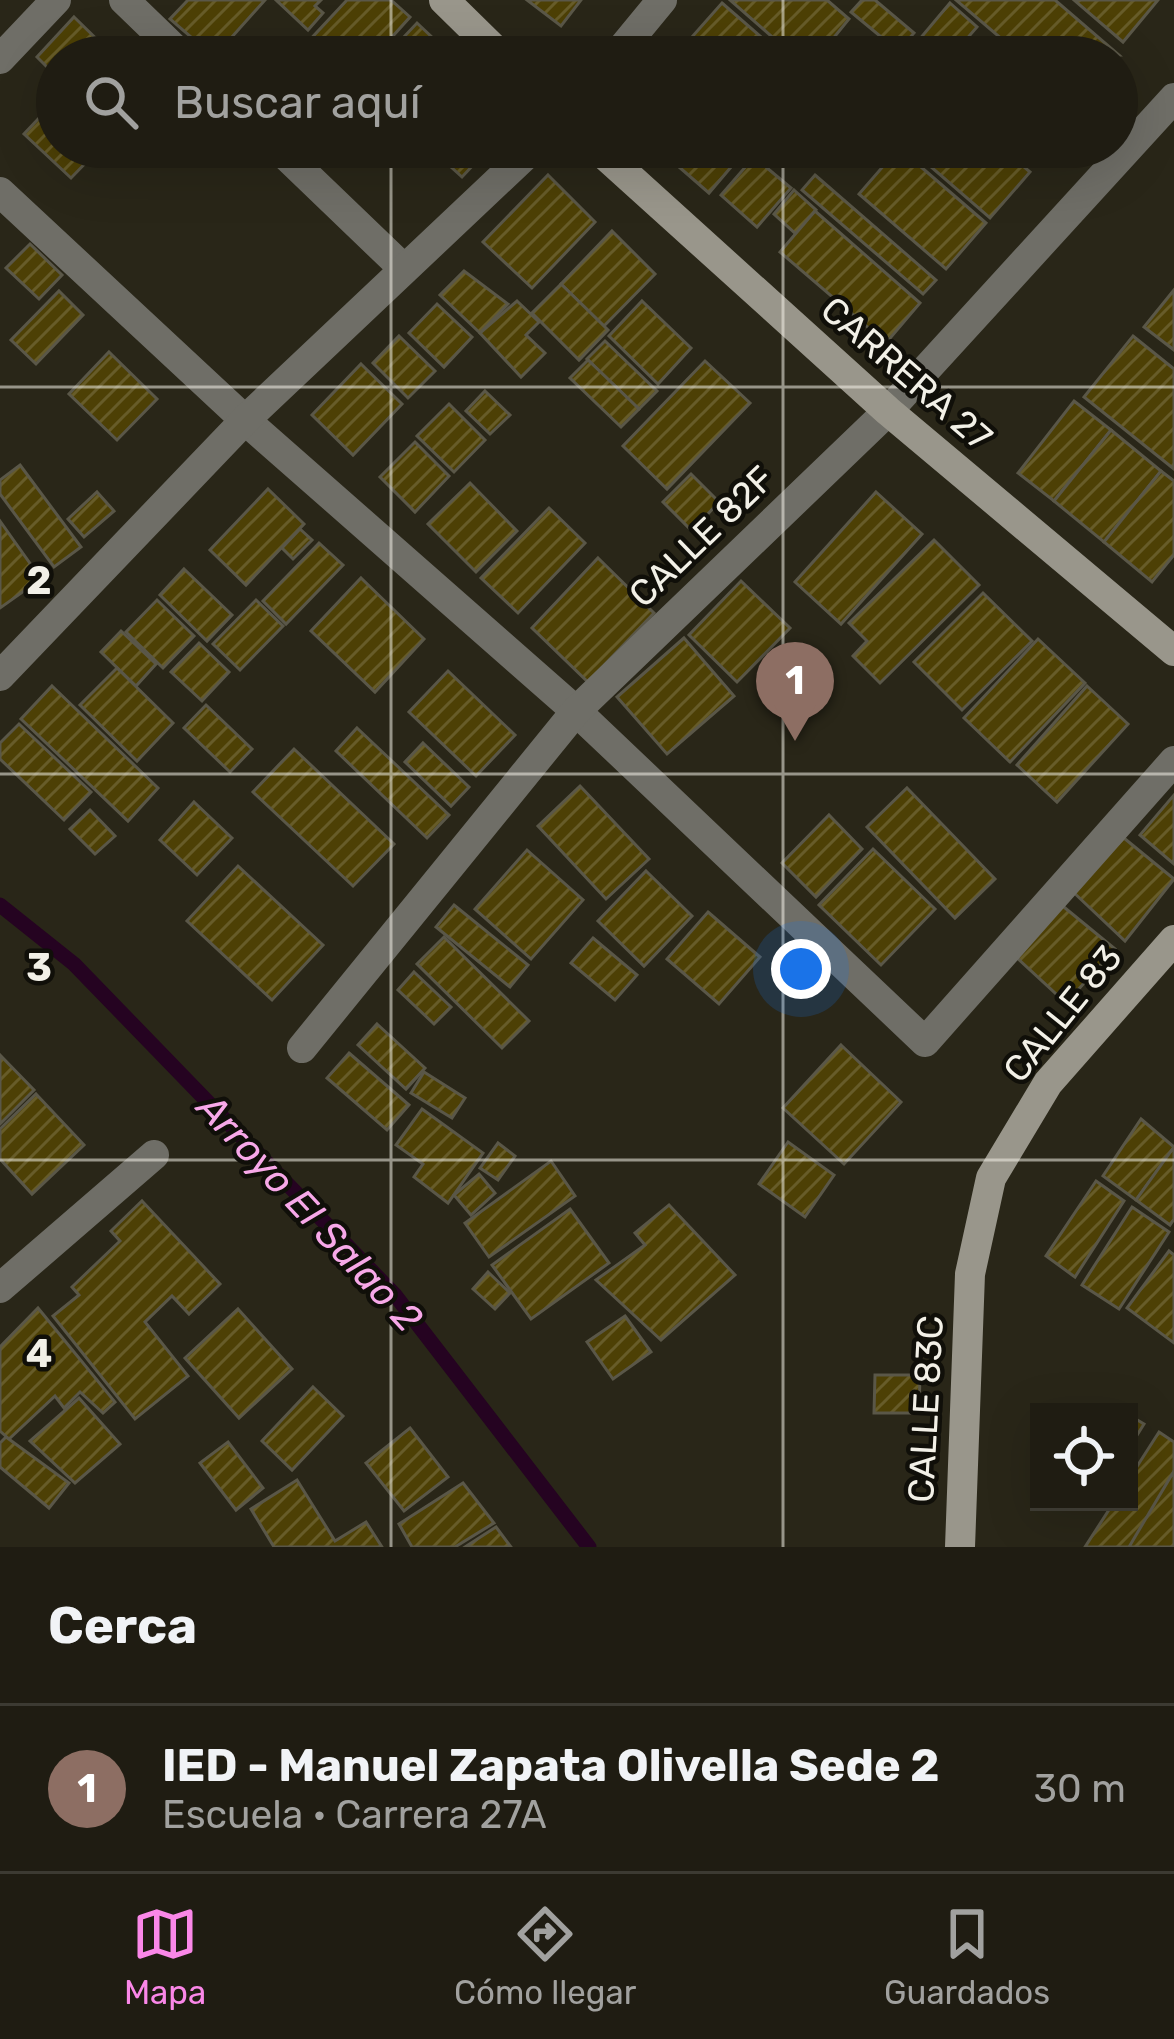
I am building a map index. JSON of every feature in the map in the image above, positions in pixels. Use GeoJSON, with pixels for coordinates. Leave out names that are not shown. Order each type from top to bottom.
{"type":"FeatureCollection","features":[{"type":"Feature","properties":{"kind":"street"},"geometry":{"type":"LineString","coordinates":[[0,58],[56,0]]}},
{"type":"Feature","properties":{"kind":"street"},"geometry":{"type":"LineString","coordinates":[[124,0],[161,36]]}},
{"type":"Feature","properties":{"kind":"street"},"geometry":{"type":"LineString","coordinates":[[444,0],[481,36]]}},
{"type":"Feature","properties":{"kind":"street"},"geometry":{"type":"LineString","coordinates":[[632,36],[662,0]]}},
{"type":"Feature","properties":{"kind":"street","name":"CALLE 82F"},"geometry":{"type":"LineString","coordinates":[[1138,137],[1174,98]]}},
{"type":"Feature","properties":{"kind":"street"},"geometry":{"type":"LineString","coordinates":[[299,168],[404,269]]}},
{"type":"Feature","properties":{"kind":"street"},"geometry":{"type":"LineString","coordinates":[[0,676],[244,420],[512,168]]}},
{"type":"Feature","properties":{"kind":"street","name":"CARRERA 27"},"geometry":{"type":"LineString","coordinates":[[619,168],[888,411],[1174,651]]}},
{"type":"Feature","properties":{"kind":"street","name":"CALLE 82F"},"geometry":{"type":"LineString","coordinates":[[302,1048],[576,711],[888,411],[1110,168]]}},
{"type":"Feature","properties":{"kind":"street"},"geometry":{"type":"LineString","coordinates":[[0,192],[244,420],[576,711],[925,1042],[1174,761]]}},
{"type":"Feature","properties":{"kind":"street","name":"CALLE 83"},"geometry":{"type":"LineString","coordinates":[[970,1274],[991,1178],[1048,1083],[1174,940]]}},
{"type":"Feature","properties":{"kind":"street"},"geometry":{"type":"LineString","coordinates":[[0,1288],[154,1155]]}},
{"type":"Feature","properties":{"kind":"street","name":"CALLE 83C"},"geometry":{"type":"LineString","coordinates":[[960,1547],[970,1274]]}},
{"type":"Feature","properties":{"kind":"building"},"geometry":{"type":"Polygon","coordinates":[[[188,0],[265,0],[233,36],[190,36],[170,19],[188,0]]]}},
{"type":"Feature","properties":{"kind":"building"},"geometry":{"type":"Polygon","coordinates":[[[276,0],[321,0],[315,6],[323,13],[308,30],[276,0]]]}},
{"type":"Feature","properties":{"kind":"building"},"geometry":{"type":"Polygon","coordinates":[[[347,0],[391,0],[410,17],[393,36],[313,36],[347,0]]]}},
{"type":"Feature","properties":{"kind":"building"},"geometry":{"type":"Polygon","coordinates":[[[527,0],[581,0],[561,26],[527,0]]]}},
{"type":"Feature","properties":{"kind":"building"},"geometry":{"type":"Polygon","coordinates":[[[730,0],[827,0],[849,19],[835,36],[771,36],[730,0]]]}},
{"type":"Feature","properties":{"kind":"building"},"geometry":{"type":"Polygon","coordinates":[[[862,0],[875,0],[914,33],[880,36],[851,12],[862,0]]]}},
{"type":"Feature","properties":{"kind":"building"},"geometry":{"type":"Polygon","coordinates":[[[956,0],[1055,0],[1097,36],[998,36],[956,0]]]}},
{"type":"Feature","properties":{"kind":"building"},"geometry":{"type":"Polygon","coordinates":[[[1074,0],[1158,0],[1128,36],[1116,36],[1074,0]]]}},
{"type":"Feature","properties":{"kind":"building"},"geometry":{"type":"Polygon","coordinates":[[[722,3],[760,36],[693,36],[722,3]]]}},
{"type":"Feature","properties":{"kind":"building"},"geometry":{"type":"Polygon","coordinates":[[[950,3],[977,27],[969,36],[922,36],[950,3]]]}},
{"type":"Feature","properties":{"kind":"building"},"geometry":{"type":"Polygon","coordinates":[[[74,17],[93,36],[56,36],[74,17]]]}},
{"type":"Feature","properties":{"kind":"building"},"geometry":{"type":"Polygon","coordinates":[[[417,23],[431,36],[405,36],[417,23]]]}},
{"type":"Feature","properties":{"kind":"building"},"geometry":{"type":"Polygon","coordinates":[[[36,121],[36,145],[24,134],[36,121]]]}},
{"type":"Feature","properties":{"kind":"building"},"geometry":{"type":"Polygon","coordinates":[[[60,168],[81,168],[71,178],[60,168]]]}},
{"type":"Feature","properties":{"kind":"building"},"geometry":{"type":"Polygon","coordinates":[[[680,168],[730,168],[709,193],[680,168]]]}},
{"type":"Feature","properties":{"kind":"building"},"geometry":{"type":"Polygon","coordinates":[[[744,168],[767,168],[791,188],[757,227],[721,195],[744,168]]]}},
{"type":"Feature","properties":{"kind":"building"},"geometry":{"type":"Polygon","coordinates":[[[882,168],[922,168],[986,223],[946,269],[859,194],[882,168]]]}},
{"type":"Feature","properties":{"kind":"building"},"geometry":{"type":"Polygon","coordinates":[[[932,168],[1025,168],[1030,172],[990,218],[932,168]]]}},
{"type":"Feature","properties":{"kind":"building"},"geometry":{"type":"Polygon","coordinates":[[[548,175],[595,222],[532,288],[483,242],[548,175]]]}},
{"type":"Feature","properties":{"kind":"building"},"geometry":{"type":"Polygon","coordinates":[[[815,175],[936,280],[923,294],[802,190],[815,175]]]}},
{"type":"Feature","properties":{"kind":"building"},"geometry":{"type":"Polygon","coordinates":[[[794,190],[816,210],[796,234],[774,214],[794,190]]]}},
{"type":"Feature","properties":{"kind":"building"},"geometry":{"type":"Polygon","coordinates":[[[815,211],[920,303],[886,343],[780,252],[815,211]]]}},
{"type":"Feature","properties":{"kind":"building"},"geometry":{"type":"Polygon","coordinates":[[[612,231],[655,274],[604,326],[561,284],[612,231]]]}},
{"type":"Feature","properties":{"kind":"building"},"geometry":{"type":"Polygon","coordinates":[[[30,244],[62,275],[39,299],[6,268],[30,244]]]}},
{"type":"Feature","properties":{"kind":"building"},"geometry":{"type":"Polygon","coordinates":[[[464,271],[508,304],[480,333],[440,295],[464,271]]]}},
{"type":"Feature","properties":{"kind":"building"},"geometry":{"type":"Polygon","coordinates":[[[561,284],[608,330],[579,360],[532,313],[561,284]]]}},
{"type":"Feature","properties":{"kind":"building"},"geometry":{"type":"Polygon","coordinates":[[[1174,290],[1174,350],[1144,327],[1174,290]]]}},
{"type":"Feature","properties":{"kind":"building"},"geometry":{"type":"Polygon","coordinates":[[[59,291],[83,315],[36,364],[11,340],[59,291]]]}},
{"type":"Feature","properties":{"kind":"building"},"geometry":{"type":"Polygon","coordinates":[[[517,301],[539,322],[526,335],[545,353],[521,377],[480,333],[517,301]]]}},
{"type":"Feature","properties":{"kind":"building"},"geometry":{"type":"Polygon","coordinates":[[[642,301],[691,348],[658,384],[609,336],[642,301]]]}},
{"type":"Feature","properties":{"kind":"building"},"geometry":{"type":"Polygon","coordinates":[[[437,304],[472,337],[444,367],[409,333],[437,304]]]}},
{"type":"Feature","properties":{"kind":"building"},"geometry":{"type":"Polygon","coordinates":[[[399,336],[435,371],[408,398],[373,363],[399,336]]]}},
{"type":"Feature","properties":{"kind":"building"},"geometry":{"type":"Polygon","coordinates":[[[1133,336],[1174,369],[1174,469],[1084,397],[1133,336]]]}},
{"type":"Feature","properties":{"kind":"building"},"geometry":{"type":"Polygon","coordinates":[[[605,341],[657,391],[639,409],[587,359],[605,341]]]}},
{"type":"Feature","properties":{"kind":"building"},"geometry":{"type":"Polygon","coordinates":[[[109,352],[157,399],[117,440],[69,394],[109,352]]]}},
{"type":"Feature","properties":{"kind":"building"},"geometry":{"type":"Polygon","coordinates":[[[588,360],[639,409],[621,427],[570,378],[588,360]]]}},
{"type":"Feature","properties":{"kind":"building"},"geometry":{"type":"Polygon","coordinates":[[[705,361],[750,403],[667,489],[623,446],[705,361]]]}},
{"type":"Feature","properties":{"kind":"building"},"geometry":{"type":"Polygon","coordinates":[[[361,364],[402,404],[353,455],[312,415],[361,364]]]}},
{"type":"Feature","properties":{"kind":"building"},"geometry":{"type":"Polygon","coordinates":[[[485,391],[510,415],[490,434],[466,411],[485,391]]]}},
{"type":"Feature","properties":{"kind":"building"},"geometry":{"type":"Polygon","coordinates":[[[1074,401],[1111,430],[1054,501],[1018,473],[1074,401]]]}},
{"type":"Feature","properties":{"kind":"building"},"geometry":{"type":"Polygon","coordinates":[[[449,404],[485,440],[454,472],[417,436],[449,404]]]}},
{"type":"Feature","properties":{"kind":"building"},"geometry":{"type":"Polygon","coordinates":[[[1111,430],[1161,471],[1104,542],[1054,501],[1111,430]]]}},
{"type":"Feature","properties":{"kind":"building"},"geometry":{"type":"Polygon","coordinates":[[[415,442],[449,476],[415,512],[380,477],[415,442]]]}},
{"type":"Feature","properties":{"kind":"building"},"geometry":{"type":"Polygon","coordinates":[[[20,465],[81,547],[54,567],[0,494],[0,480],[20,465]]]}},
{"type":"Feature","properties":{"kind":"building"},"geometry":{"type":"Polygon","coordinates":[[[1161,471],[1174,481],[1174,555],[1152,582],[1104,542],[1161,471]]]}},
{"type":"Feature","properties":{"kind":"building"},"geometry":{"type":"Polygon","coordinates":[[[691,474],[719,502],[692,531],[663,502],[691,474]]]}},
{"type":"Feature","properties":{"kind":"building"},"geometry":{"type":"Polygon","coordinates":[[[470,483],[517,531],[476,572],[428,524],[470,483]]]}},
{"type":"Feature","properties":{"kind":"building"},"geometry":{"type":"Polygon","coordinates":[[[268,489],[304,524],[246,585],[210,550],[268,489]]]}},
{"type":"Feature","properties":{"kind":"building"},"geometry":{"type":"Polygon","coordinates":[[[97,492],[114,511],[84,537],[68,519],[97,492]]]}},
{"type":"Feature","properties":{"kind":"building"},"geometry":{"type":"Polygon","coordinates":[[[876,492],[922,534],[841,624],[795,582],[876,492]]]}},
{"type":"Feature","properties":{"kind":"building"},"geometry":{"type":"Polygon","coordinates":[[[549,508],[585,543],[518,613],[481,578],[549,508]]]}},
{"type":"Feature","properties":{"kind":"building"},"geometry":{"type":"Polygon","coordinates":[[[0,521],[41,579],[0,608],[0,521]]]}},
{"type":"Feature","properties":{"kind":"building"},"geometry":{"type":"Polygon","coordinates":[[[300,529],[312,540],[293,559],[282,548],[300,529]]]}},
{"type":"Feature","properties":{"kind":"building"},"geometry":{"type":"Polygon","coordinates":[[[934,540],[979,585],[880,683],[853,656],[867,641],[849,623],[934,540]]]}},
{"type":"Feature","properties":{"kind":"building"},"geometry":{"type":"Polygon","coordinates":[[[319,543],[343,565],[286,624],[263,601],[319,543]]]}},
{"type":"Feature","properties":{"kind":"building"},"geometry":{"type":"Polygon","coordinates":[[[598,558],[654,613],[588,682],[532,628],[598,558]]]}},
{"type":"Feature","properties":{"kind":"building"},"geometry":{"type":"Polygon","coordinates":[[[184,569],[232,615],[207,641],[160,595],[184,569]]]}},
{"type":"Feature","properties":{"kind":"building"},"geometry":{"type":"Polygon","coordinates":[[[361,578],[424,639],[375,692],[311,631],[361,578]]]}},
{"type":"Feature","properties":{"kind":"building"},"geometry":{"type":"Polygon","coordinates":[[[741,581],[790,628],[737,682],[689,635],[741,581]]]}},
{"type":"Feature","properties":{"kind":"building"},"geometry":{"type":"Polygon","coordinates":[[[983,593],[1032,641],[962,710],[914,662],[983,593]]]}},
{"type":"Feature","properties":{"kind":"building"},"geometry":{"type":"Polygon","coordinates":[[[157,600],[194,636],[163,668],[126,632],[157,600]]]}},
{"type":"Feature","properties":{"kind":"building"},"geometry":{"type":"Polygon","coordinates":[[[256,600],[283,626],[240,670],[213,644],[256,600]]]}},
{"type":"Feature","properties":{"kind":"building"},"geometry":{"type":"Polygon","coordinates":[[[121,631],[156,664],[136,686],[101,652],[121,631]]]}},
{"type":"Feature","properties":{"kind":"building"},"geometry":{"type":"Polygon","coordinates":[[[684,638],[734,696],[667,754],[617,697],[684,638]]]}},
{"type":"Feature","properties":{"kind":"building"},"geometry":{"type":"Polygon","coordinates":[[[1038,639],[1085,683],[1010,762],[964,718],[1038,639]]]}},
{"type":"Feature","properties":{"kind":"building"},"geometry":{"type":"Polygon","coordinates":[[[199,643],[229,672],[202,701],[171,672],[199,643]]]}},
{"type":"Feature","properties":{"kind":"building"},"geometry":{"type":"Polygon","coordinates":[[[117,668],[173,723],[137,761],[80,705],[117,668]]]}},
{"type":"Feature","properties":{"kind":"building"},"geometry":{"type":"Polygon","coordinates":[[[448,671],[515,735],[476,776],[409,712],[448,671]]]}},
{"type":"Feature","properties":{"kind":"building"},"geometry":{"type":"Polygon","coordinates":[[[52,686],[158,788],[128,821],[21,719],[52,686]]]}},
{"type":"Feature","properties":{"kind":"building"},"geometry":{"type":"Polygon","coordinates":[[[1087,686],[1128,724],[1057,802],[1017,765],[1087,686]]]}},
{"type":"Feature","properties":{"kind":"building"},"geometry":{"type":"Polygon","coordinates":[[[206,705],[252,749],[230,772],[184,728],[206,705]]]}},
{"type":"Feature","properties":{"kind":"building"},"geometry":{"type":"Polygon","coordinates":[[[19,724],[91,792],[64,820],[0,759],[0,743],[19,724]]]}},
{"type":"Feature","properties":{"kind":"building"},"geometry":{"type":"Polygon","coordinates":[[[357,728],[449,815],[427,838],[336,751],[357,728]]]}},
{"type":"Feature","properties":{"kind":"building"},"geometry":{"type":"Polygon","coordinates":[[[423,743],[469,787],[451,806],[405,762],[423,743]]]}},
{"type":"Feature","properties":{"kind":"building"},"geometry":{"type":"Polygon","coordinates":[[[294,749],[394,844],[353,886],[253,792],[294,749]]]}},
{"type":"Feature","properties":{"kind":"building"},"geometry":{"type":"Polygon","coordinates":[[[580,786],[649,859],[606,899],[538,826],[580,786]]]}},
{"type":"Feature","properties":{"kind":"building"},"geometry":{"type":"Polygon","coordinates":[[[907,788],[995,879],[955,918],[867,827],[907,788]]]}},
{"type":"Feature","properties":{"kind":"building"},"geometry":{"type":"Polygon","coordinates":[[[1174,795],[1174,864],[1140,835],[1174,795]]]}},
{"type":"Feature","properties":{"kind":"building"},"geometry":{"type":"Polygon","coordinates":[[[194,802],[232,838],[197,875],[160,840],[194,802]]]}},
{"type":"Feature","properties":{"kind":"building"},"geometry":{"type":"Polygon","coordinates":[[[90,810],[115,836],[95,854],[70,829],[90,810]]]}},
{"type":"Feature","properties":{"kind":"building"},"geometry":{"type":"Polygon","coordinates":[[[829,815],[862,849],[816,897],[782,863],[829,815]]]}},
{"type":"Feature","properties":{"kind":"building"},"geometry":{"type":"Polygon","coordinates":[[[1119,834],[1174,879],[1125,941],[1071,890],[1119,834]]]}},
{"type":"Feature","properties":{"kind":"building"},"geometry":{"type":"Polygon","coordinates":[[[873,849],[935,909],[881,965],[819,905],[873,849]]]}},
{"type":"Feature","properties":{"kind":"building"},"geometry":{"type":"Polygon","coordinates":[[[527,850],[583,900],[531,959],[475,909],[527,850]]]}},
{"type":"Feature","properties":{"kind":"building"},"geometry":{"type":"Polygon","coordinates":[[[238,866],[323,945],[272,1000],[187,921],[238,866]]]}},
{"type":"Feature","properties":{"kind":"building"},"geometry":{"type":"Polygon","coordinates":[[[646,871],[692,916],[644,966],[598,921],[646,871]]]}},
{"type":"Feature","properties":{"kind":"building"},"geometry":{"type":"Polygon","coordinates":[[[1059,903],[1115,949],[1066,1003],[1015,956],[1059,903]]]}},
{"type":"Feature","properties":{"kind":"building"},"geometry":{"type":"Polygon","coordinates":[[[454,905],[528,965],[510,987],[436,927],[454,905]]]}},
{"type":"Feature","properties":{"kind":"building"},"geometry":{"type":"Polygon","coordinates":[[[708,912],[760,957],[719,1004],[667,959],[708,912]]]}},
{"type":"Feature","properties":{"kind":"building"},"geometry":{"type":"Polygon","coordinates":[[[444,937],[529,1021],[502,1048],[417,964],[444,937]]]}},
{"type":"Feature","properties":{"kind":"building"},"geometry":{"type":"Polygon","coordinates":[[[593,938],[637,975],[615,1000],[571,963],[593,938]]]}},
{"type":"Feature","properties":{"kind":"building"},"geometry":{"type":"Polygon","coordinates":[[[414,972],[451,1007],[434,1024],[398,990],[414,972]]]}},
{"type":"Feature","properties":{"kind":"building"},"geometry":{"type":"Polygon","coordinates":[[[377,1024],[425,1068],[406,1089],[358,1045],[377,1024]]]}},
{"type":"Feature","properties":{"kind":"building"},"geometry":{"type":"Polygon","coordinates":[[[841,1045],[901,1102],[844,1164],[783,1108],[841,1045]]]}},
{"type":"Feature","properties":{"kind":"building"},"geometry":{"type":"Polygon","coordinates":[[[349,1053],[409,1105],[387,1130],[327,1078],[349,1053]]]}},
{"type":"Feature","properties":{"kind":"building"},"geometry":{"type":"Polygon","coordinates":[[[0,1055],[34,1090],[0,1124],[0,1055]]]}},
{"type":"Feature","properties":{"kind":"building"},"geometry":{"type":"Polygon","coordinates":[[[424,1072],[465,1098],[452,1118],[411,1093],[424,1072]]]}},
{"type":"Feature","properties":{"kind":"building"},"geometry":{"type":"Polygon","coordinates":[[[36,1094],[84,1145],[32,1194],[0,1159],[0,1129],[36,1094]]]}},
{"type":"Feature","properties":{"kind":"building"},"geometry":{"type":"Polygon","coordinates":[[[422,1109],[483,1153],[448,1203],[414,1177],[423,1164],[396,1145],[422,1109]]]}},
{"type":"Feature","properties":{"kind":"building"},"geometry":{"type":"Polygon","coordinates":[[[1141,1119],[1174,1147],[1136,1200],[1103,1176],[1141,1119]]]}},
{"type":"Feature","properties":{"kind":"building"},"geometry":{"type":"Polygon","coordinates":[[[788,1142],[834,1175],[805,1217],[759,1184],[788,1142]]]}},
{"type":"Feature","properties":{"kind":"building"},"geometry":{"type":"Polygon","coordinates":[[[498,1143],[515,1156],[498,1180],[480,1168],[498,1143]]]}},
{"type":"Feature","properties":{"kind":"building"},"geometry":{"type":"Polygon","coordinates":[[[1174,1147],[1174,1219],[1170,1225],[1136,1200],[1174,1147]]]}},
{"type":"Feature","properties":{"kind":"building"},"geometry":{"type":"Polygon","coordinates":[[[551,1161],[575,1196],[489,1257],[465,1223],[551,1161]]]}},
{"type":"Feature","properties":{"kind":"building"},"geometry":{"type":"Polygon","coordinates":[[[479,1174],[495,1193],[471,1215],[454,1195],[479,1174]]]}},
{"type":"Feature","properties":{"kind":"building"},"geometry":{"type":"Polygon","coordinates":[[[1096,1181],[1124,1201],[1075,1277],[1046,1256],[1096,1181]]]}},
{"type":"Feature","properties":{"kind":"building"},"geometry":{"type":"Polygon","coordinates":[[[142,1201],[220,1284],[189,1314],[172,1296],[145,1322],[188,1376],[135,1419],[53,1316],[79,1295],[72,1287],[120,1241],[111,1231],[142,1201]]]}},
{"type":"Feature","properties":{"kind":"building"},"geometry":{"type":"Polygon","coordinates":[[[669,1205],[735,1275],[661,1340],[596,1280],[645,1245],[635,1233],[669,1205]]]}},
{"type":"Feature","properties":{"kind":"building"},"geometry":{"type":"Polygon","coordinates":[[[1132,1207],[1169,1232],[1119,1309],[1082,1285],[1132,1207]]]}},
{"type":"Feature","properties":{"kind":"building"},"geometry":{"type":"Polygon","coordinates":[[[570,1209],[609,1263],[531,1319],[492,1265],[570,1209]]]}},
{"type":"Feature","properties":{"kind":"building"},"geometry":{"type":"Polygon","coordinates":[[[1169,1251],[1174,1255],[1174,1343],[1127,1308],[1169,1251]]]}},
{"type":"Feature","properties":{"kind":"building"},"geometry":{"type":"Polygon","coordinates":[[[488,1272],[510,1293],[495,1309],[473,1289],[488,1272]]]}},
{"type":"Feature","properties":{"kind":"building"},"geometry":{"type":"Polygon","coordinates":[[[38,1308],[115,1402],[103,1413],[80,1392],[64,1408],[55,1396],[9,1439],[0,1431],[0,1347],[38,1308]]]}},
{"type":"Feature","properties":{"kind":"building"},"geometry":{"type":"Polygon","coordinates":[[[238,1309],[292,1369],[239,1418],[185,1358],[238,1309]]]}},
{"type":"Feature","properties":{"kind":"building"},"geometry":{"type":"Polygon","coordinates":[[[625,1316],[651,1352],[613,1379],[587,1342],[625,1316]]]}},
{"type":"Feature","properties":{"kind":"building"},"geometry":{"type":"Polygon","coordinates":[[[875,1375],[920,1375],[919,1413],[874,1413],[875,1375]]]}},
{"type":"Feature","properties":{"kind":"building"},"geometry":{"type":"Polygon","coordinates":[[[313,1387],[343,1416],[292,1470],[262,1441],[313,1387]]]}},
{"type":"Feature","properties":{"kind":"building"},"geometry":{"type":"Polygon","coordinates":[[[79,1398],[120,1444],[75,1483],[30,1441],[79,1398]]]}},
{"type":"Feature","properties":{"kind":"building"},"geometry":{"type":"Polygon","coordinates":[[[410,1428],[448,1477],[404,1511],[366,1463],[410,1428]]]}},
{"type":"Feature","properties":{"kind":"building"},"geometry":{"type":"Polygon","coordinates":[[[1159,1432],[1174,1442],[1174,1547],[1085,1547],[1108,1511],[1138,1511],[1138,1465],[1159,1432]]]}},
{"type":"Feature","properties":{"kind":"building"},"geometry":{"type":"Polygon","coordinates":[[[6,1437],[69,1483],[49,1508],[0,1467],[0,1443],[6,1437]]]}},
{"type":"Feature","properties":{"kind":"building"},"geometry":{"type":"Polygon","coordinates":[[[228,1442],[263,1488],[236,1510],[200,1463],[228,1442]]]}},
{"type":"Feature","properties":{"kind":"building"},"geometry":{"type":"Polygon","coordinates":[[[1174,1471],[1174,1547],[1129,1547],[1174,1471]]]}},
{"type":"Feature","properties":{"kind":"building"},"geometry":{"type":"Polygon","coordinates":[[[297,1480],[335,1541],[366,1522],[382,1547],[274,1547],[251,1509],[297,1480]]]}},
{"type":"Feature","properties":{"kind":"building"},"geometry":{"type":"Polygon","coordinates":[[[463,1483],[494,1523],[455,1547],[412,1547],[399,1524],[463,1483]]]}},
{"type":"Feature","properties":{"kind":"building"},"geometry":{"type":"Polygon","coordinates":[[[496,1527],[511,1547],[465,1547],[496,1527]]]}},
{"type":"Feature","properties":{"kind":"waterway","name":"Arroyo El Salao 2"},"geometry":{"type":"LineString","coordinates":[[0,905],[74,964],[395,1295],[589,1547]]}},
{"type":"Feature","properties":{"kind":"place","name":"IED - Manuel Zapata Olivella Sede 2"},"geometry":{"type":"Point","coordinates":[795,741]}}]}
